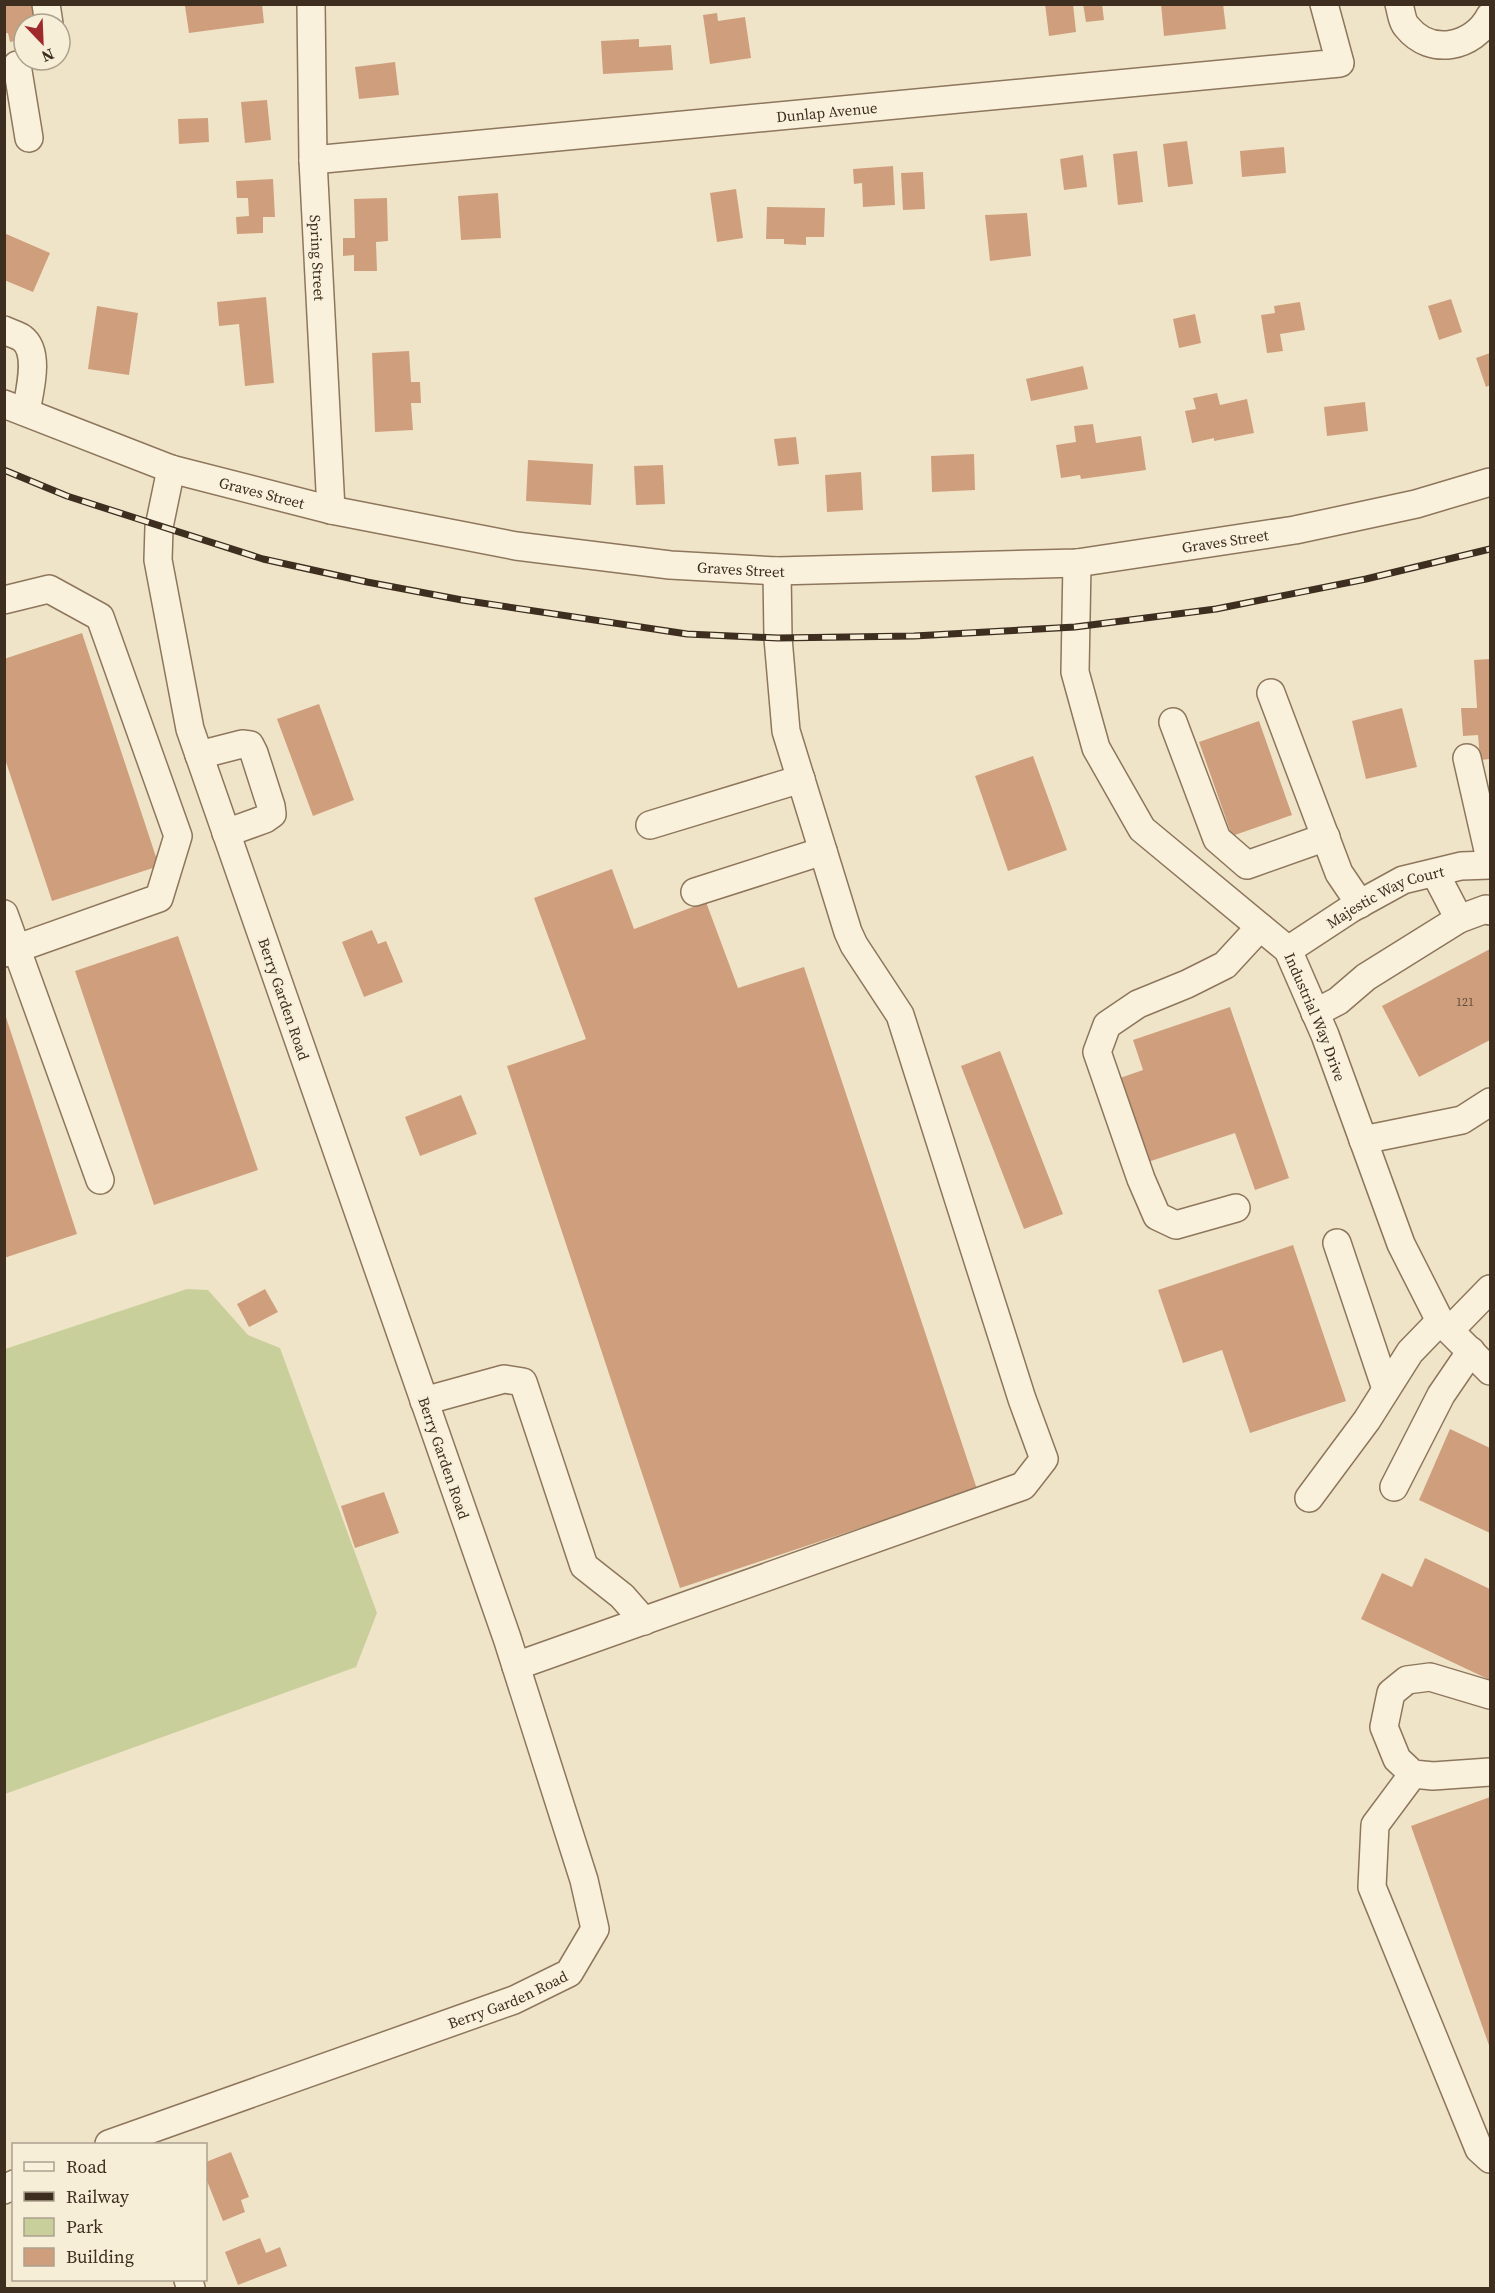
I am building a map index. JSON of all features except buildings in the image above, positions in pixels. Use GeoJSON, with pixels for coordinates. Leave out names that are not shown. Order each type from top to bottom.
{"type":"FeatureCollection","features":[{"type":"Feature","properties":{"kind":"street","name":"Spring Street"},"geometry":{"type":"LineString","coordinates":[[311,4],[313,160],[331,510]]}},
{"type":"Feature","properties":{"kind":"street","name":"Dunlap Avenue"},"geometry":{"type":"LineString","coordinates":[[313,160],[1340,63],[1324,4]]}},
{"type":"Feature","properties":{"kind":"street"},"geometry":{"type":"LineString","coordinates":[[1399,4],[1406,26],[1425,41],[1445,46],[1467,41],[1485,27],[1491,16]]}},
{"type":"Feature","properties":{"kind":"street"},"geometry":{"type":"LineString","coordinates":[[20,72],[29,138]]}},
{"type":"Feature","properties":{"kind":"street"},"geometry":{"type":"LineString","coordinates":[[4,330],[23,338],[29,347],[33,375],[15,408]]}},
{"type":"Feature","properties":{"kind":"street","name":"Graves Street"},"geometry":{"type":"LineString","coordinates":[[15,408],[171,469],[331,510],[516,546],[670,565],[777,571],[1077,563],[1294,531],[1416,504],[1491,482]]}},
{"type":"Feature","properties":{"kind":"street","name":"Berry Garden Road"},"geometry":{"type":"LineString","coordinates":[[119,2143],[140,2139],[514,2000],[569,1973],[595,1929],[584,1880],[516,1666],[190,729],[158,560],[159,527],[171,469]]}},
{"type":"Feature","properties":{"kind":"street","name":"Industrial Way Drive"},"geometry":{"type":"LineString","coordinates":[[1077,563],[1075,672],[1096,748],[1142,829],[1288,950],[1316,1013],[1401,1244],[1445,1326],[1491,1371]]}},
{"type":"Feature","properties":{"kind":"street"},"geometry":{"type":"LineString","coordinates":[[516,1666],[1023,1486],[1044,1458],[1022,1399],[900,1015],[848,932],[786,731],[778,638],[777,571]]}},
{"type":"Feature","properties":{"kind":"street"},"geometry":{"type":"LineString","coordinates":[[4,600],[49,589],[100,617],[178,836],[159,898],[10,951]]}},
{"type":"Feature","properties":{"kind":"street"},"geometry":{"type":"LineString","coordinates":[[1271,693],[1339,873],[1360,904]]}},
{"type":"Feature","properties":{"kind":"street"},"geometry":{"type":"LineString","coordinates":[[1173,722],[1217,838],[1247,865],[1326,837]]}},
{"type":"Feature","properties":{"kind":"street"},"geometry":{"type":"LineString","coordinates":[[199,755],[242,744],[250,745],[254,753],[272,814],[265,819],[226,833]]}},
{"type":"Feature","properties":{"kind":"street"},"geometry":{"type":"LineString","coordinates":[[1467,758],[1491,860]]}},
{"type":"Feature","properties":{"kind":"street"},"geometry":{"type":"LineString","coordinates":[[650,825],[801,779]]}},
{"type":"Feature","properties":{"kind":"street"},"geometry":{"type":"LineString","coordinates":[[695,892],[823,851]]}},
{"type":"Feature","properties":{"kind":"street","name":"Majestic Way Court"},"geometry":{"type":"LineString","coordinates":[[1288,950],[1360,904],[1403,880],[1461,866],[1491,865]]}},
{"type":"Feature","properties":{"kind":"street"},"geometry":{"type":"LineString","coordinates":[[1435,873],[1459,919]]}},
{"type":"Feature","properties":{"kind":"street"},"geometry":{"type":"LineString","coordinates":[[1316,1013],[1338,1001],[1366,977],[1459,919],[1486,909],[1491,911]]}},
{"type":"Feature","properties":{"kind":"street"},"geometry":{"type":"LineString","coordinates":[[4,914],[10,951],[100,1180]]}},
{"type":"Feature","properties":{"kind":"street"},"geometry":{"type":"LineString","coordinates":[[1236,1208],[1176,1225],[1157,1216],[1141,1179],[1097,1052],[1107,1025],[1138,1004],[1187,984],[1225,964],[1260,927]]}},
{"type":"Feature","properties":{"kind":"street"},"geometry":{"type":"LineString","coordinates":[[1363,1140],[1462,1120],[1491,1102]]}},
{"type":"Feature","properties":{"kind":"street"},"geometry":{"type":"LineString","coordinates":[[1337,1243],[1386,1389]]}},
{"type":"Feature","properties":{"kind":"street"},"geometry":{"type":"LineString","coordinates":[[1309,1498],[1367,1420],[1410,1352],[1491,1289]]}},
{"type":"Feature","properties":{"kind":"street"},"geometry":{"type":"LineString","coordinates":[[1394,1488],[1441,1395],[1471,1351]]}},
{"type":"Feature","properties":{"kind":"street"},"geometry":{"type":"LineString","coordinates":[[424,1401],[504,1379],[523,1382],[584,1566],[622,1596],[644,1621]]}},
{"type":"Feature","properties":{"kind":"street"},"geometry":{"type":"LineString","coordinates":[[1491,1695],[1430,1677],[1407,1680],[1391,1693],[1384,1727],[1397,1760],[1413,1774],[1433,1776],[1491,1772]]}},
{"type":"Feature","properties":{"kind":"street"},"geometry":{"type":"LineString","coordinates":[[1413,1774],[1376,1826],[1372,1887],[1479,2149],[1491,2159]]}},
{"type":"Feature","properties":{"kind":"green space"},"geometry":{"type":"Polygon","coordinates":[[[187,1289],[208,1290],[248,1335],[280,1348],[377,1613],[356,1667],[5,1794],[5,1349],[187,1289]]]}},
{"type":"Feature","properties":{"kind":"railway"},"geometry":{"type":"LineString","coordinates":[[4,470],[67,496],[263,559],[462,600],[687,634],[778,638],[914,636],[1075,627],[1216,609],[1366,579],[1490,549]]}}]}
